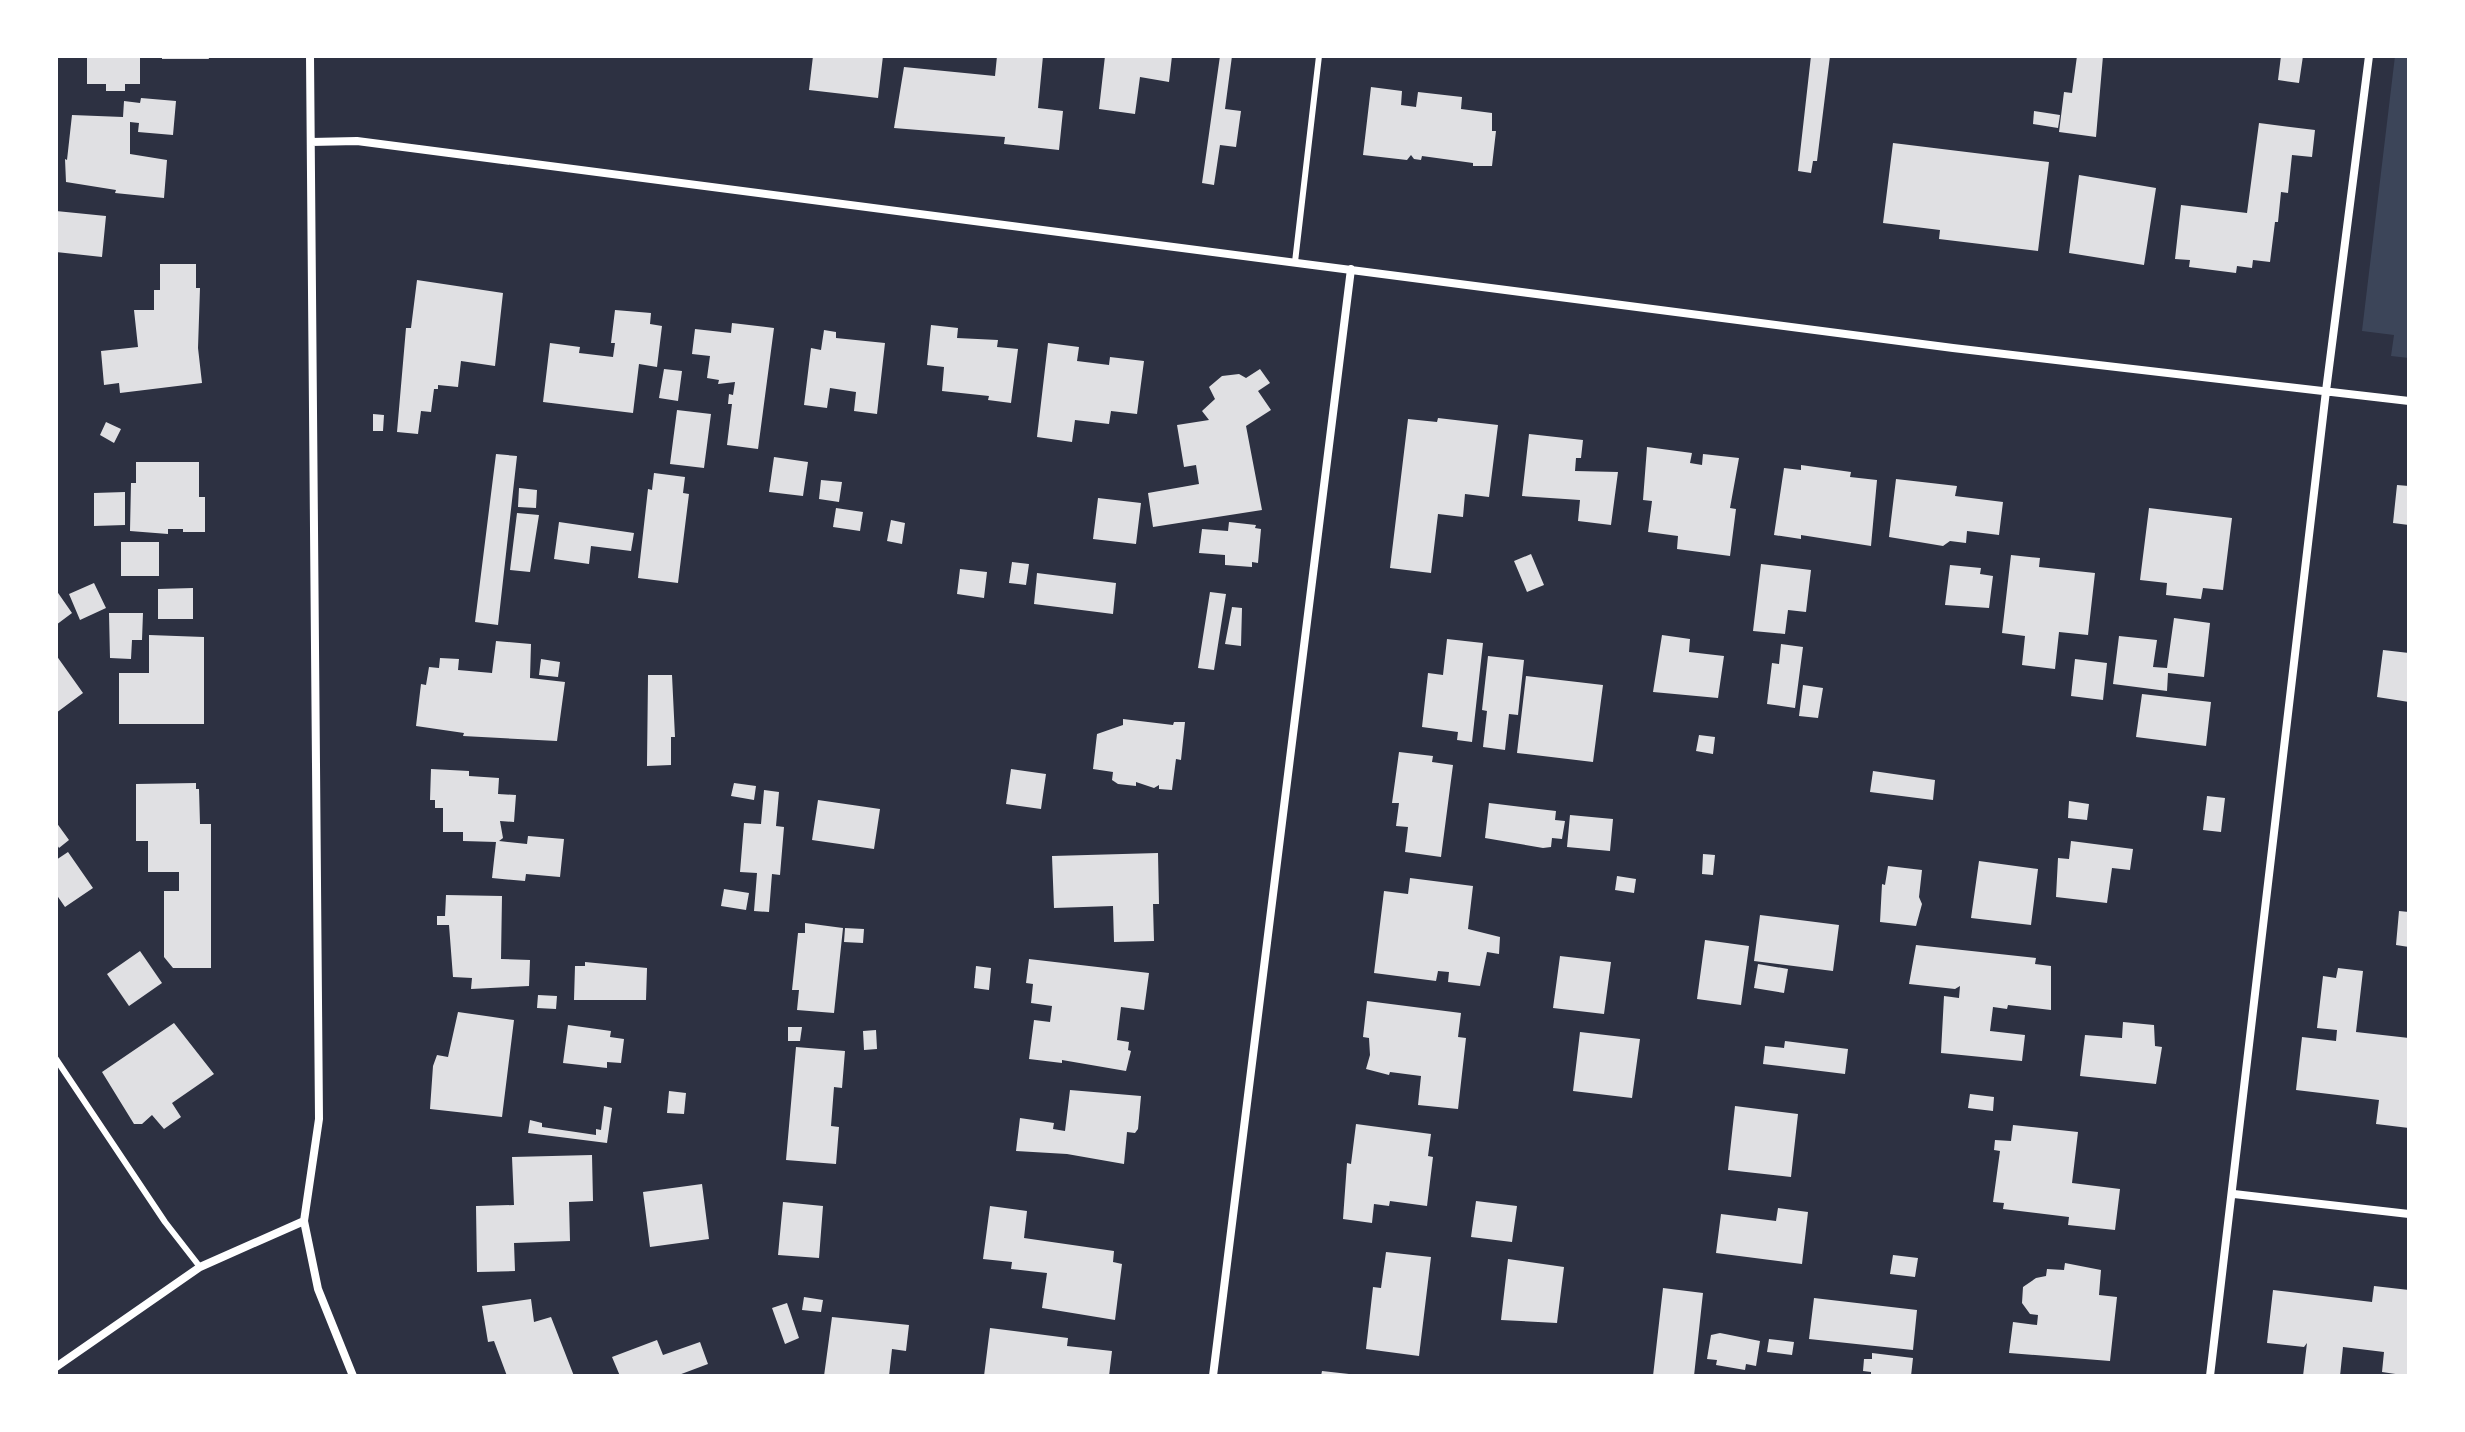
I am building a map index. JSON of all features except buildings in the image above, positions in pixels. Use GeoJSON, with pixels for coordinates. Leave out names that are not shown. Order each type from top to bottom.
{"type":"FeatureCollection","features":[{"type":"Feature","properties":{"kind":"street"},"geometry":{"type":"LineString","coordinates":[[310,56],[319,1119],[304,1221],[318,1289],[353,1376]]}},
{"type":"Feature","properties":{"kind":"street"},"geometry":{"type":"LineString","coordinates":[[2210,1376],[2234,1194],[2326,391],[2369,56]]}},
{"type":"Feature","properties":{"kind":"street"},"geometry":{"type":"LineString","coordinates":[[311,142],[357,141],[1953,348],[2409,401]]}},
{"type":"Feature","properties":{"kind":"street"},"geometry":{"type":"LineString","coordinates":[[1213,1376],[1351,269]]}},
{"type":"Feature","properties":{"kind":"street"},"geometry":{"type":"LineString","coordinates":[[2234,1194],[2409,1214]]}},
{"type":"Feature","properties":{"kind":"street"},"geometry":{"type":"LineString","coordinates":[[56,1367],[200,1267],[304,1221]]}},
{"type":"Feature","properties":{"kind":"lane"},"geometry":{"type":"LineString","coordinates":[[1295,262],[1319,56]]}},
{"type":"Feature","properties":{"kind":"lane"},"geometry":{"type":"LineString","coordinates":[[56,1059],[165,1222],[200,1267]]}},
{"type":"Feature","properties":{"kind":"shaded area"},"geometry":{"type":"Polygon","coordinates":[[[2395,56],[2409,56],[2409,358],[2391,356],[2394,335],[2362,331],[2395,56]]]}}]}
